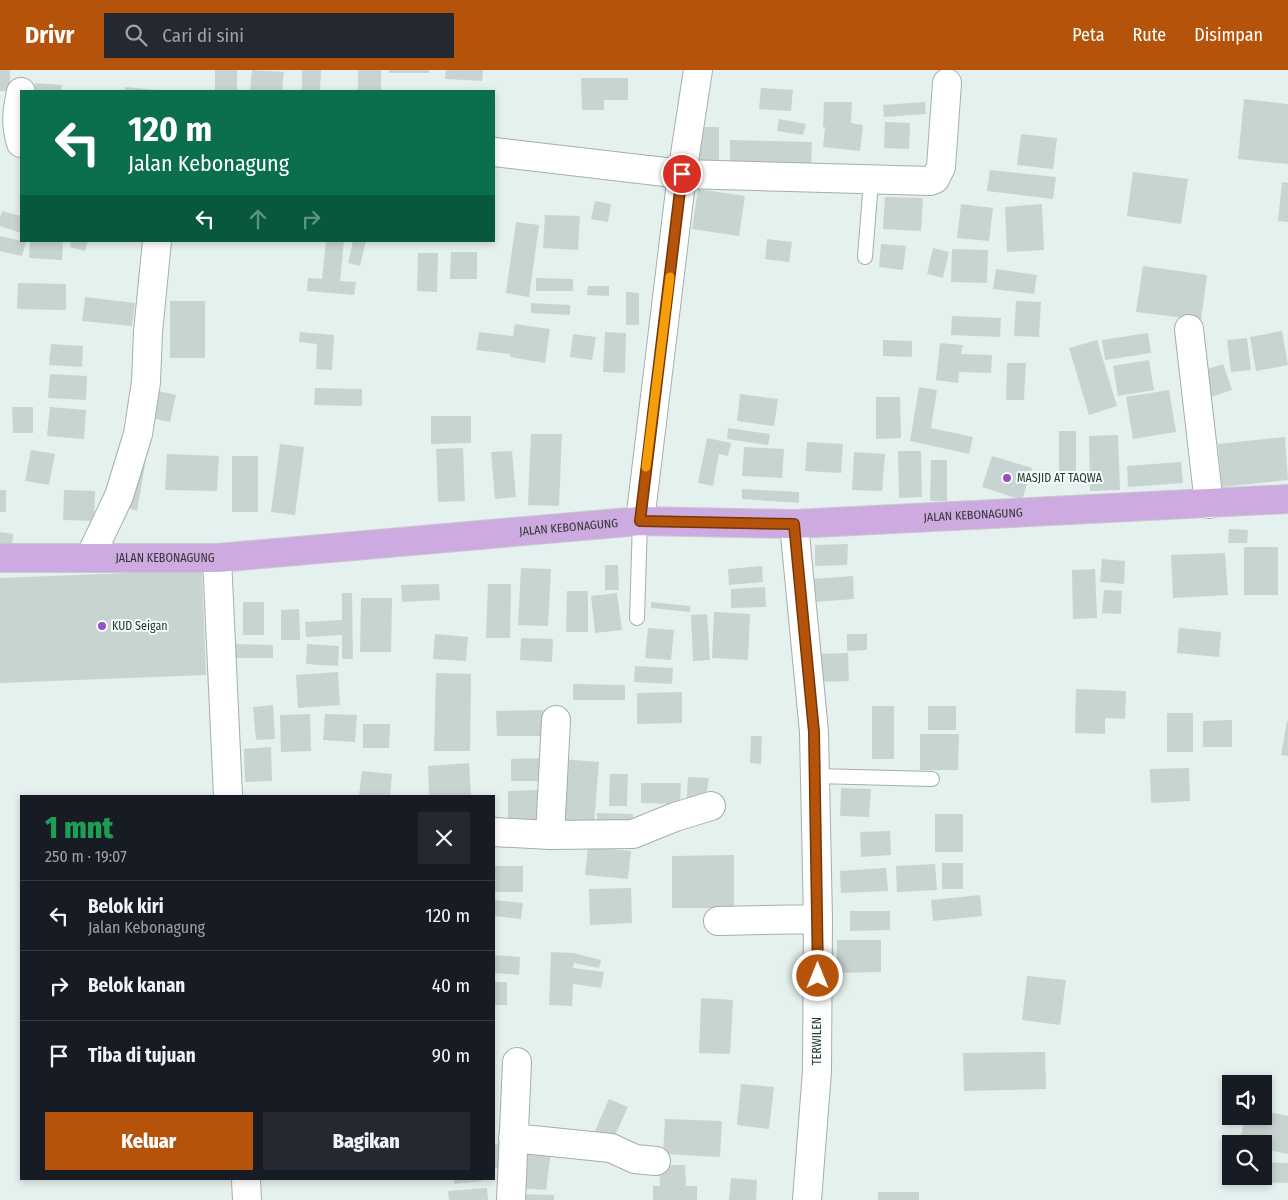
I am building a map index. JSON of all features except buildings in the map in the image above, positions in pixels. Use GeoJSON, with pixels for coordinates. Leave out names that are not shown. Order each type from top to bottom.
{"type":"FeatureCollection","features":[{"type":"Feature","properties":{"kind":"main road","name":"JALAN KEBONAGUNG"},"geometry":{"type":"LineString","coordinates":[[0,558],[217,558],[640,521],[794,524],[1288,499]]}},
{"type":"Feature","properties":{"kind":"street"},"geometry":{"type":"LineString","coordinates":[[21,90],[26,70]]}},
{"type":"Feature","properties":{"kind":"street"},"geometry":{"type":"LineString","coordinates":[[640,521],[682,174],[698,70]]}},
{"type":"Feature","properties":{"kind":"street"},"geometry":{"type":"LineString","coordinates":[[495,152],[682,174],[923,182],[935,179],[941,167],[946,83]]}},
{"type":"Feature","properties":{"kind":"street"},"geometry":{"type":"LineString","coordinates":[[20,96],[16,129],[20,140]]}},
{"type":"Feature","properties":{"kind":"street"},"geometry":{"type":"LineString","coordinates":[[90,557],[119,496],[138,434],[146,382],[148,332],[157,242]]}},
{"type":"Feature","properties":{"kind":"street"},"geometry":{"type":"LineString","coordinates":[[1189,329],[1209,504]]}},
{"type":"Feature","properties":{"kind":"street","name":"TERWILEN"},"geometry":{"type":"LineString","coordinates":[[794,524],[814,732],[818,918],[817,1071],[807,1200]]}},
{"type":"Feature","properties":{"kind":"street"},"geometry":{"type":"LineString","coordinates":[[217,558],[228,795]]}},
{"type":"Feature","properties":{"kind":"street"},"geometry":{"type":"LineString","coordinates":[[550,835],[556,720]]}},
{"type":"Feature","properties":{"kind":"street"},"geometry":{"type":"LineString","coordinates":[[495,832],[550,835],[633,834],[675,817],[711,806]]}},
{"type":"Feature","properties":{"kind":"street"},"geometry":{"type":"LineString","coordinates":[[718,920],[818,918]]}},
{"type":"Feature","properties":{"kind":"street"},"geometry":{"type":"LineString","coordinates":[[511,1200],[517,1062]]}},
{"type":"Feature","properties":{"kind":"street"},"geometry":{"type":"LineString","coordinates":[[513,1138],[612,1148],[635,1159],[656,1161]]}},
{"type":"Feature","properties":{"kind":"street"},"geometry":{"type":"LineString","coordinates":[[246,1180],[247,1200]]}},
{"type":"Feature","properties":{"kind":"lane"},"geometry":{"type":"LineString","coordinates":[[865,257],[871,180]]}},
{"type":"Feature","properties":{"kind":"lane"},"geometry":{"type":"LineString","coordinates":[[637,618],[640,521]]}},
{"type":"Feature","properties":{"kind":"lane"},"geometry":{"type":"LineString","coordinates":[[815,776],[932,779]]}},
{"type":"Feature","properties":{"kind":"slow traffic"},"geometry":{"type":"LineString","coordinates":[[646,467],[670,277]]}},
{"type":"Feature","properties":{"kind":"place","name":"MASJID AT TAQWA"},"geometry":{"type":"Point","coordinates":[1007,478]}},
{"type":"Feature","properties":{"kind":"place","name":"KUD Seigan"},"geometry":{"type":"Point","coordinates":[102,626]}},
{"type":"Feature","properties":{"kind":"route"},"geometry":{"type":"LineString","coordinates":[[682,174],[640,521],[794,524],[814,732],[818,976]]}}]}
